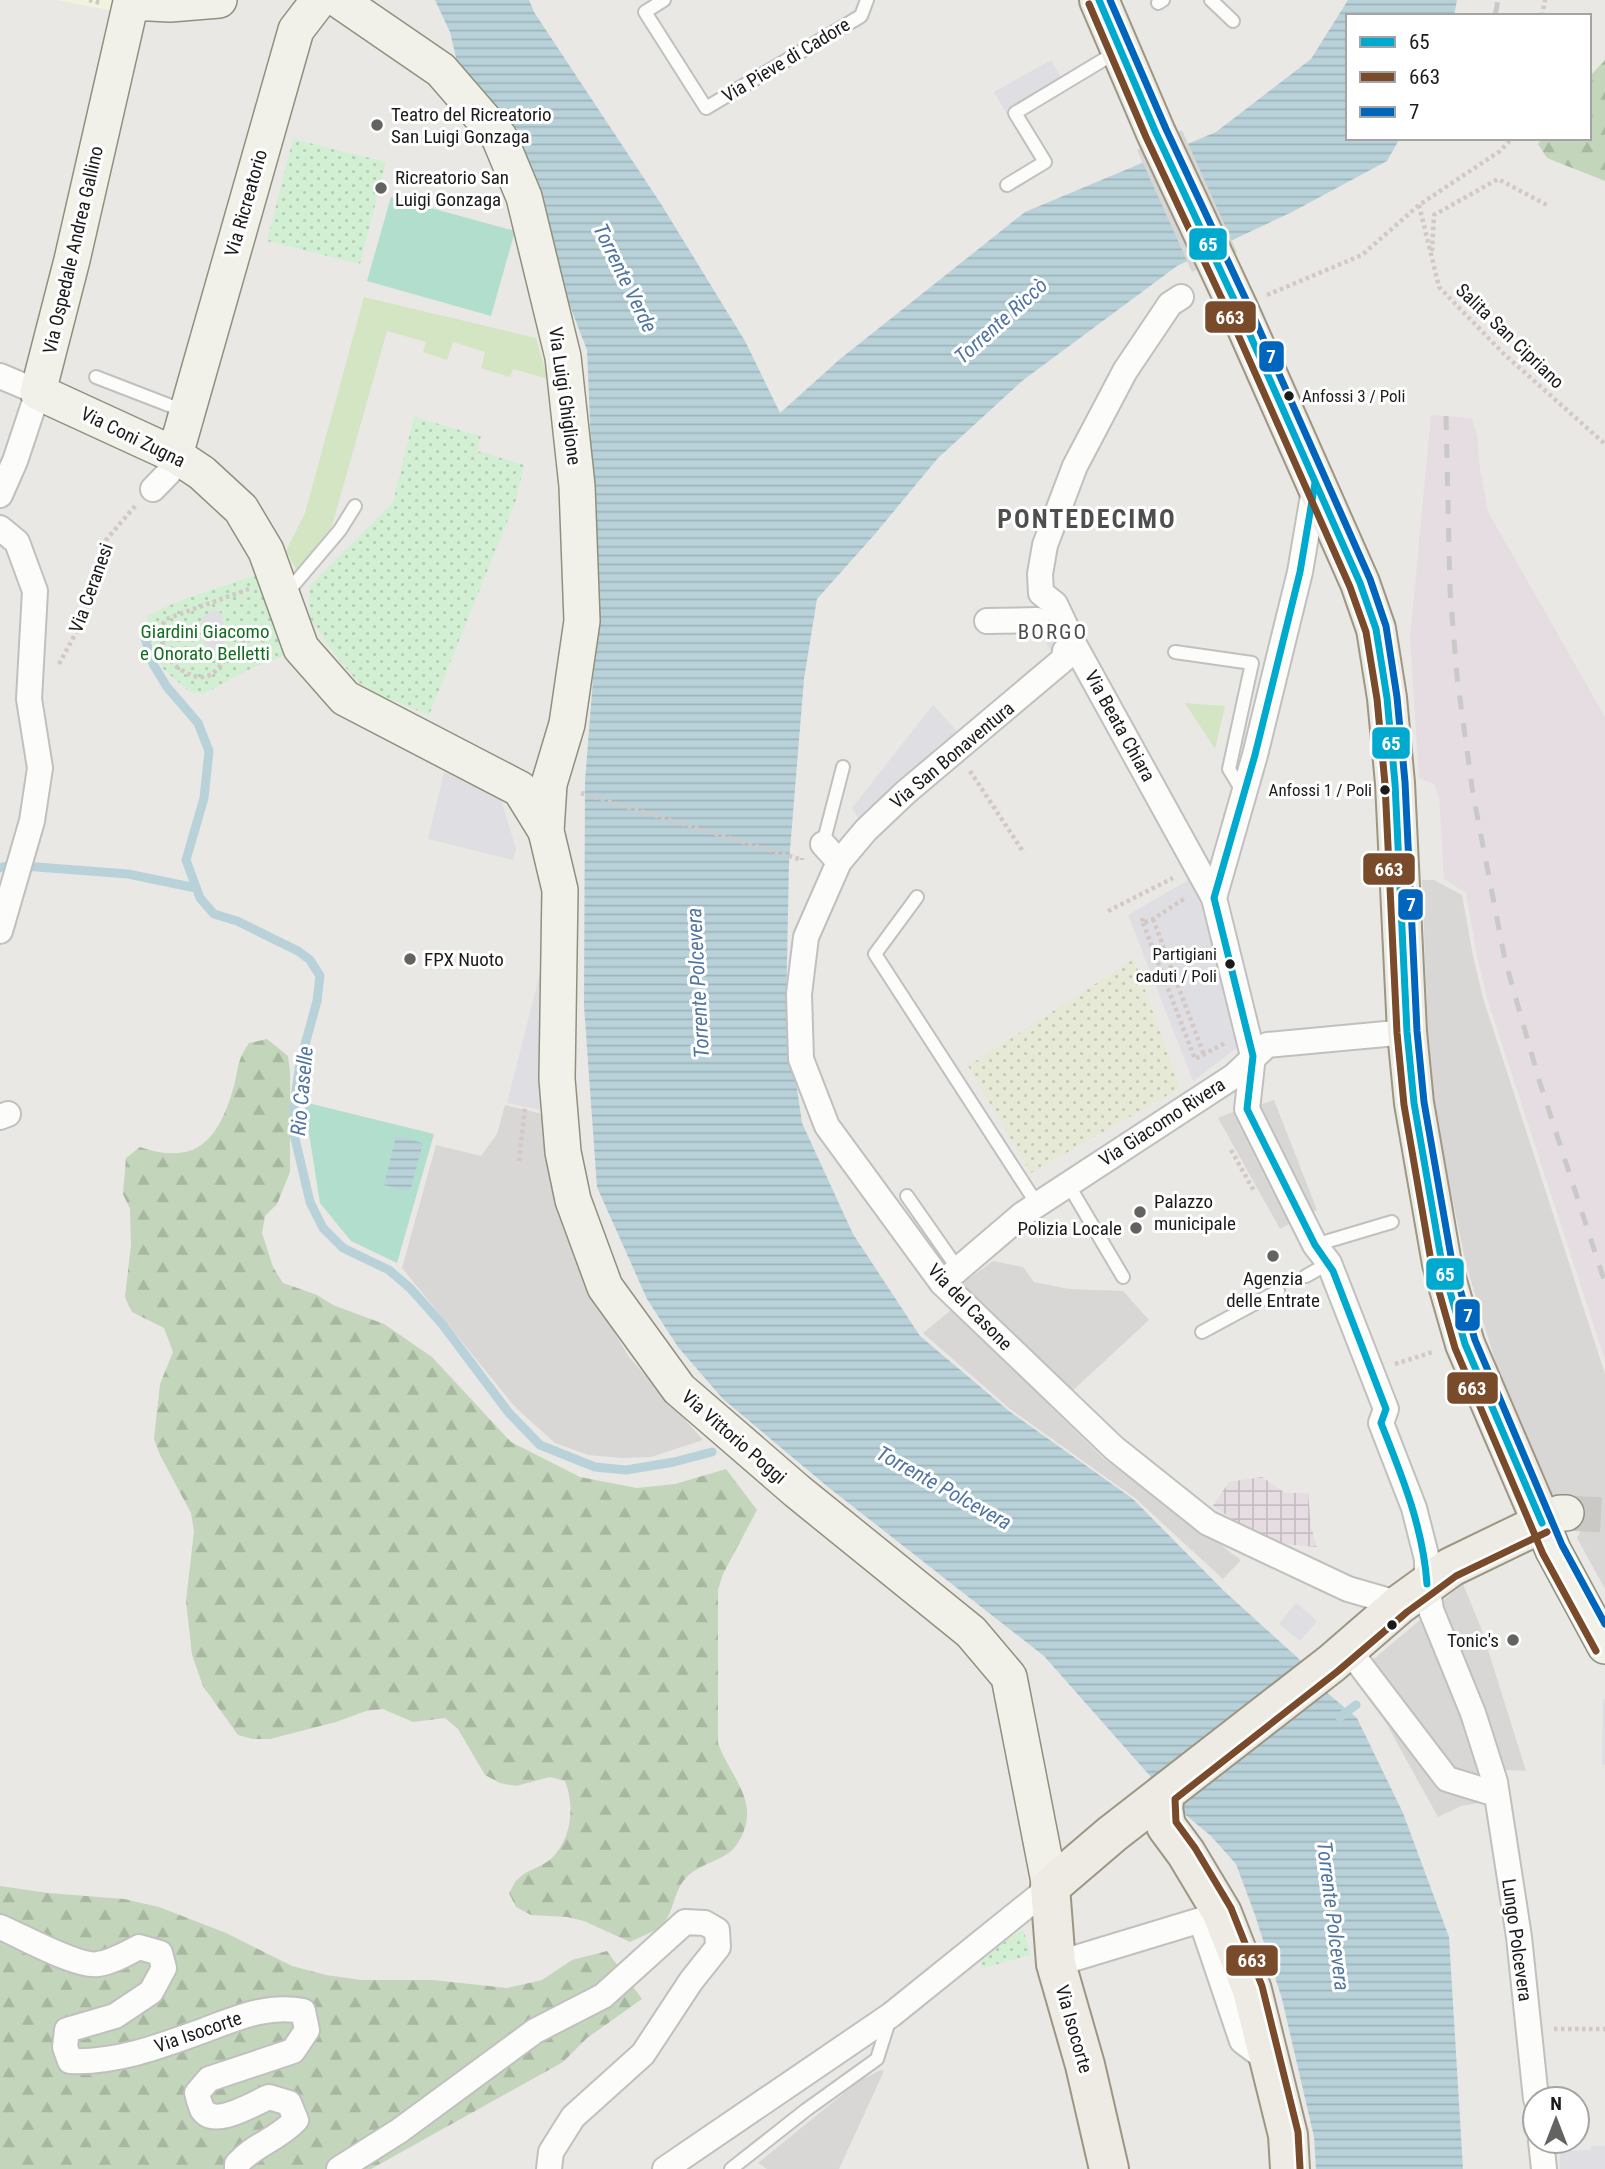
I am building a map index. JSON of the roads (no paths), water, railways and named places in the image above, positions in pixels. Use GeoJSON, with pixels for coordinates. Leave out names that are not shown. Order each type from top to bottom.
{"type":"FeatureCollection","features":[{"type":"Feature","properties":{"kind":"main road"},"geometry":{"type":"LineString","coordinates":[[1050,1887],[1112,1834],[1166,1810],[1313,1676],[1426,1585],[1554,1518],[1465,1344],[1442,1264],[1414,1103],[1407,1032],[1395,783],[1376,629],[1360,583],[1159,140],[1114,25]]}},
{"type":"Feature","properties":{"kind":"main road"},"geometry":{"type":"LineString","coordinates":[[1166,1810],[1186,1853],[1222,1913],[1252,1990],[1288,2135],[1290,2169]]}},
{"type":"Feature","properties":{"kind":"main road","name":"Via Isocorte"},"geometry":{"type":"LineString","coordinates":[[1050,1887],[1056,1964],[1085,2065],[1109,2169]]}},
{"type":"Feature","properties":{"kind":"street","name":"Via Ospedale Andrea Gallino"},"geometry":{"type":"LineString","coordinates":[[0,495],[15,461],[38,392],[72,260],[127,1],[170,4],[219,0]]}},
{"type":"Feature","properties":{"kind":"street","name":"Via Ricreatorio"},"geometry":{"type":"LineString","coordinates":[[179,457],[187,412],[296,30],[333,0]]}},
{"type":"Feature","properties":{"kind":"street","name":"Via Luigi Ghiglione"},"geometry":{"type":"LineString","coordinates":[[333,0],[441,70],[499,137],[524,198],[563,357],[577,486],[582,621],[567,724],[563,788],[547,831]]}},
{"type":"Feature","properties":{"kind":"street","name":"Via Beata Chiara"},"geometry":{"type":"LineString","coordinates":[[1181,297],[1170,304],[1125,371],[1075,466],[1045,545],[1040,574],[1041,593],[1055,604],[1075,646],[1214,898],[1253,1056]]}},
{"type":"Feature","properties":{"kind":"street","name":"Via Coni Zugna"},"geometry":{"type":"LineString","coordinates":[[0,376],[179,457],[202,473],[241,509],[266,551],[301,648],[345,698],[520,789],[547,831]]}},
{"type":"Feature","properties":{"kind":"street"},"geometry":{"type":"LineString","coordinates":[[153,489],[179,457]]}},
{"type":"Feature","properties":{"kind":"street"},"geometry":{"type":"LineString","coordinates":[[1214,898],[1244,794],[1300,572],[1315,483]]}},
{"type":"Feature","properties":{"kind":"street"},"geometry":{"type":"LineString","coordinates":[[0,528],[17,542],[35,591],[29,699],[40,768],[32,821],[0,931]]}},
{"type":"Feature","properties":{"kind":"street"},"geometry":{"type":"LineString","coordinates":[[987,621],[1037,620]]}},
{"type":"Feature","properties":{"kind":"street","name":"Via San Bonaventura"},"geometry":{"type":"LineString","coordinates":[[831,853],[866,830],[911,787],[1064,659],[1065,651]]}},
{"type":"Feature","properties":{"kind":"street","name":"Via Vittorio Poggi"},"geometry":{"type":"LineString","coordinates":[[547,831],[560,890],[557,1079],[563,1152],[573,1200],[605,1287],[679,1389],[797,1491],[971,1632],[1009,1677],[1050,1887]]}},
{"type":"Feature","properties":{"kind":"street","name":"Via del Casone"},"geometry":{"type":"LineString","coordinates":[[831,853],[806,937],[799,994],[800,1059],[827,1126],[949,1268],[1114,1448],[1208,1523],[1348,1589],[1426,1585]]}},
{"type":"Feature","properties":{"kind":"street"},"geometry":{"type":"LineString","coordinates":[[1253,1056],[1267,1045],[1407,1032]]}},
{"type":"Feature","properties":{"kind":"street","name":"Via Giacomo Rivera"},"geometry":{"type":"LineString","coordinates":[[949,1268],[1037,1204],[1070,1187],[1234,1076],[1253,1056]]}},
{"type":"Feature","properties":{"kind":"street","name":"Lungo Polcevera"},"geometry":{"type":"LineString","coordinates":[[1253,1056],[1247,1109],[1326,1249],[1386,1409],[1381,1423],[1414,1508],[1427,1559],[1426,1585],[1432,1610],[1473,1713],[1495,1788],[1519,1937],[1535,2085]]}},
{"type":"Feature","properties":{"kind":"street"},"geometry":{"type":"LineString","coordinates":[[1554,1518],[1553,1550],[1605,1646]]}},
{"type":"Feature","properties":{"kind":"street"},"geometry":{"type":"LineString","coordinates":[[1348,1648],[1447,1779],[1495,1788]]}},
{"type":"Feature","properties":{"kind":"street"},"geometry":{"type":"LineString","coordinates":[[665,2169],[891,2015],[1050,1887]]}},
{"type":"Feature","properties":{"kind":"street"},"geometry":{"type":"LineString","coordinates":[[1056,1964],[1201,1920],[1242,2041],[1270,2062]]}},
{"type":"Feature","properties":{"kind":"street"},"geometry":{"type":"LineString","coordinates":[[339,2169],[399,2131],[535,2031],[603,1996],[685,1922],[705,1923],[717,1930],[718,1947],[691,1981],[643,2054],[573,2117],[551,2152],[549,2169]]}},
{"type":"Feature","properties":{"kind":"street","name":"Via Isocorte"},"geometry":{"type":"LineString","coordinates":[[0,1927],[29,1938],[77,1963],[97,1965],[139,1947],[160,1953],[164,1968],[151,1992],[115,2016],[67,2030],[65,2047],[70,2061],[96,2062],[155,2048],[254,2012],[288,2008],[303,2011],[307,2030],[293,2051],[209,2079],[197,2093],[202,2109],[208,2115],[223,2118],[269,2096],[289,2103],[296,2120],[282,2135],[250,2150],[237,2164],[237,2169]]}},
{"type":"Feature","properties":{"kind":"lane","name":"Via Pieve di Cadore"},"geometry":{"type":"LineString","coordinates":[[664,0],[645,12],[706,108],[861,16],[867,0]]}},
{"type":"Feature","properties":{"kind":"lane"},"geometry":{"type":"LineString","coordinates":[[1211,0],[1233,22]]}},
{"type":"Feature","properties":{"kind":"lane"},"geometry":{"type":"LineString","coordinates":[[1007,185],[1045,162],[1015,113],[1114,25]]}},
{"type":"Feature","properties":{"kind":"lane"},"geometry":{"type":"LineString","coordinates":[[96,377],[187,412]]}},
{"type":"Feature","properties":{"kind":"lane"},"geometry":{"type":"LineString","coordinates":[[279,589],[340,530],[355,506]]}},
{"type":"Feature","properties":{"kind":"lane"},"geometry":{"type":"LineString","coordinates":[[1175,652],[1252,663],[1229,769],[1244,794]]}},
{"type":"Feature","properties":{"kind":"lane"},"geometry":{"type":"LineString","coordinates":[[831,853],[843,767]]}},
{"type":"Feature","properties":{"kind":"lane"},"geometry":{"type":"LineString","coordinates":[[917,897],[875,954],[1037,1204]]}},
{"type":"Feature","properties":{"kind":"lane"},"geometry":{"type":"LineString","coordinates":[[1070,1187],[1122,1277]]}},
{"type":"Feature","properties":{"kind":"lane"},"geometry":{"type":"LineString","coordinates":[[907,1196],[949,1268]]}},
{"type":"Feature","properties":{"kind":"lane"},"geometry":{"type":"LineString","coordinates":[[1306,1276],[1326,1249],[1392,1222]]}},
{"type":"Feature","properties":{"kind":"lane"},"geometry":{"type":"LineString","coordinates":[[1202,1332],[1278,1291]]}},
{"type":"Feature","properties":{"kind":"lane"},"geometry":{"type":"LineString","coordinates":[[731,2169],[877,2059],[891,2015]]}},
{"type":"Feature","properties":{"kind":"water"},"geometry":{"type":"Polygon","coordinates":[[[435,0],[529,0],[534,12],[661,204],[745,341],[780,413],[840,359],[1025,212],[1216,132],[1311,59],[1348,0],[1457,0],[1454,14],[1346,14],[1346,140],[1399,140],[1387,161],[1292,212],[1177,266],[1022,381],[938,458],[817,599],[804,679],[789,862],[786,1013],[802,1123],[853,1234],[920,1336],[1009,1411],[1133,1499],[1224,1591],[1298,1658],[1325,1691],[1357,1718],[1403,1813],[1449,1937],[1463,2169],[1316,2169],[1314,2137],[1282,1999],[1236,1864],[1211,1836],[1181,1811],[1044,1656],[828,1487],[723,1399],[678,1347],[647,1299],[597,1187],[584,1006],[585,781],[598,615],[587,350],[570,306],[471,121],[450,32],[435,0]]]}},
{"type":"Feature","properties":{"kind":"water"},"geometry":{"type":"Polygon","coordinates":[[[396,1136],[423,1143],[410,1191],[384,1185],[396,1136]]]}},
{"type":"Feature","properties":{"kind":"waterway","name":"Rio Caselle"},"geometry":{"type":"LineString","coordinates":[[145,638],[153,664],[167,687],[198,723],[209,751],[204,798],[186,860],[200,898],[214,914],[237,921],[298,951],[310,960],[320,976],[317,1001],[300,1063],[294,1105],[294,1134],[310,1202],[323,1228],[343,1248],[389,1270],[410,1288],[442,1324],[509,1413],[540,1445],[595,1467],[626,1470],[712,1452]]}},
{"type":"Feature","properties":{"kind":"waterway"},"geometry":{"type":"LineString","coordinates":[[0,868],[11,865],[128,874],[196,888]]}},
{"type":"Feature","properties":{"kind":"waterway"},"geometry":{"type":"LineString","coordinates":[[1340,1717],[1356,1705]]}},
{"type":"Feature","properties":{"kind":"tunnel"},"geometry":{"type":"LineString","coordinates":[[1566,1513],[1605,1515]]}},
{"type":"Feature","properties":{"kind":"railway"},"geometry":{"type":"LineString","coordinates":[[1495,14],[1498,0]]}},
{"type":"Feature","properties":{"kind":"railway"},"geometry":{"type":"LineString","coordinates":[[1446,416],[1450,590],[1457,677],[1473,794],[1505,960],[1539,1080],[1605,1283]]}},
{"type":"Feature","properties":{"kind":"place","name":"Teatro del Ricreatorio San Luigi Gonzaga"},"geometry":{"type":"Point","coordinates":[377,125]}},
{"type":"Feature","properties":{"kind":"place","name":"Ricreatorio San Luigi Gonzaga"},"geometry":{"type":"Point","coordinates":[381,188]}},
{"type":"Feature","properties":{"kind":"place","name":"Anfossi 3 / Poli"},"geometry":{"type":"Point","coordinates":[1289,396]}},
{"type":"Feature","properties":{"kind":"place","name":"Anfossi 1 / Poli"},"geometry":{"type":"Point","coordinates":[1385,790]}},
{"type":"Feature","properties":{"kind":"place","name":"FPX Nuoto"},"geometry":{"type":"Point","coordinates":[410,959]}},
{"type":"Feature","properties":{"kind":"place","name":"Partigiani caduti / Poli"},"geometry":{"type":"Point","coordinates":[1230,964]}},
{"type":"Feature","properties":{"kind":"place","name":"Palazzo municipale"},"geometry":{"type":"Point","coordinates":[1140,1212]}},
{"type":"Feature","properties":{"kind":"place","name":"Polizia Locale"},"geometry":{"type":"Point","coordinates":[1136,1228]}},
{"type":"Feature","properties":{"kind":"place","name":"Agenzia delle Entrate"},"geometry":{"type":"Point","coordinates":[1273,1256]}},
{"type":"Feature","properties":{"kind":"place","name":"Tonic's"},"geometry":{"type":"Point","coordinates":[1513,1640]}},
{"type":"Feature","properties":{"kind":"district","name":"PONTEDECIMO"},"geometry":{"type":"Point","coordinates":[1087,519]}},
{"type":"Feature","properties":{"kind":"district","name":"BORGO"},"geometry":{"type":"Point","coordinates":[1053,632]}},
{"type":"Feature","properties":{"kind":"water label","name":"Torrente Verde"},"geometry":{"type":"Point","coordinates":[625,278]}},
{"type":"Feature","properties":{"kind":"water label","name":"Torrente Riccò"},"geometry":{"type":"Point","coordinates":[1001,321]}},
{"type":"Feature","properties":{"kind":"water label","name":"Torrente Polcevera"},"geometry":{"type":"Point","coordinates":[698,983]}},
{"type":"Feature","properties":{"kind":"water label","name":"Torrente Polcevera"},"geometry":{"type":"Point","coordinates":[944,1488]}},
{"type":"Feature","properties":{"kind":"water label","name":"Torrente Polcevera"},"geometry":{"type":"Point","coordinates":[1333,1916]}},
{"type":"Feature","properties":{"kind":"park label","name":"Giardini Giacomo e Onorato Belletti"},"geometry":{"type":"Point","coordinates":[205,642]}}]}
